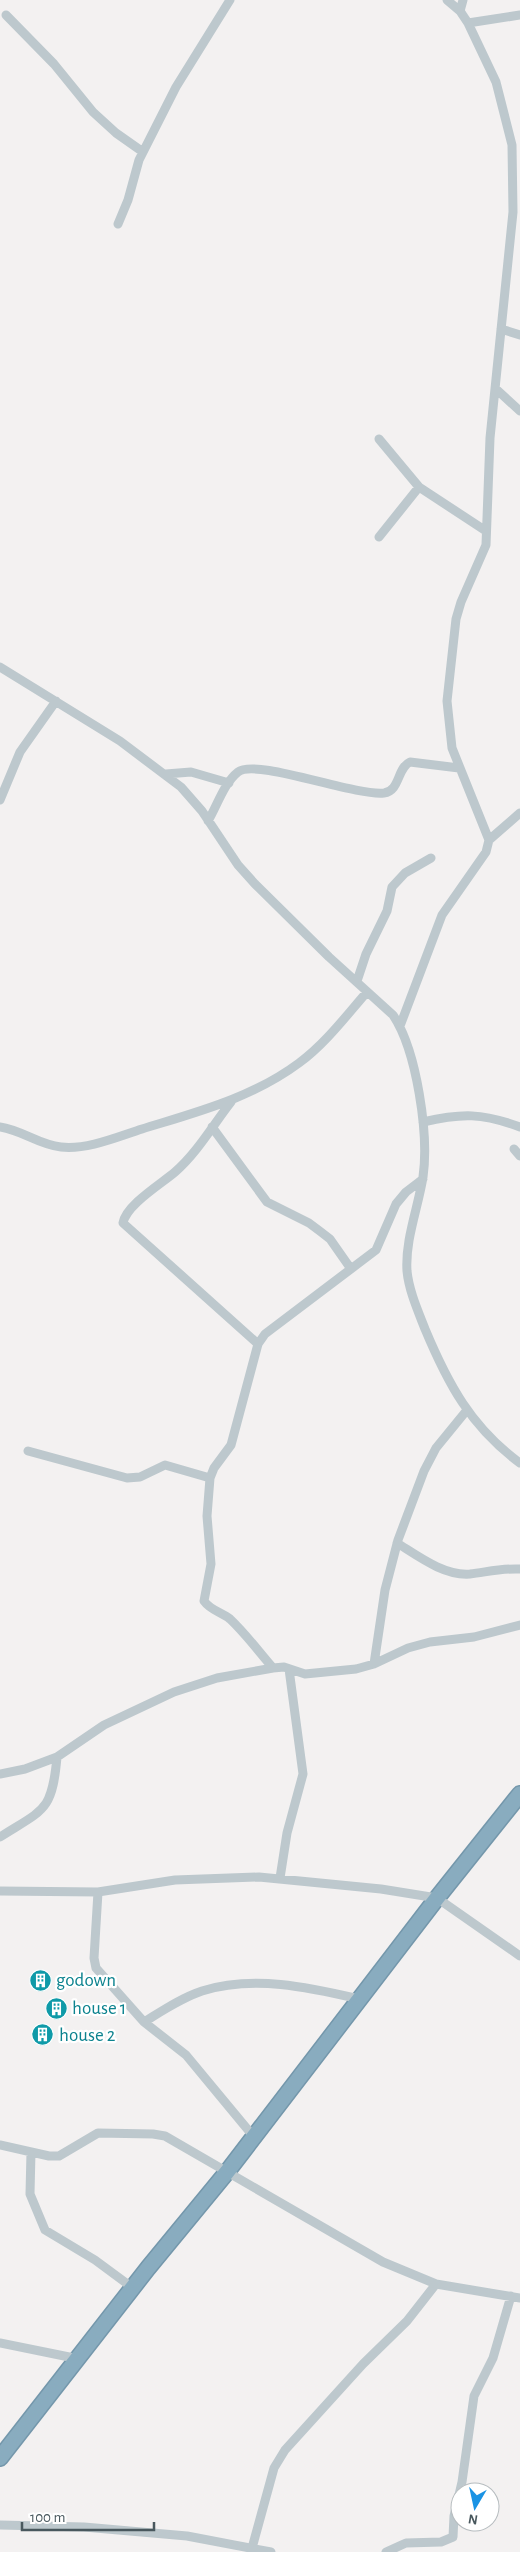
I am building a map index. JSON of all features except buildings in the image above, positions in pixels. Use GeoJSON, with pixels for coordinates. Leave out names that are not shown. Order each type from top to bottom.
{"type":"FeatureCollection","features":[{"type":"Feature","properties":{"kind":"highway"},"geometry":{"type":"LineString","coordinates":[[0,2458],[133,2288],[227,2172],[437,1898],[520,1794]]}},
{"type":"Feature","properties":{"kind":"street"},"geometry":{"type":"LineString","coordinates":[[118,224],[143,152],[176,87],[230,0]]}},
{"type":"Feature","properties":{"kind":"street"},"geometry":{"type":"LineString","coordinates":[[447,0],[460,11],[468,23],[496,82],[512,145],[513,212],[490,438],[486,545],[482,558],[461,602],[456,620],[447,701],[452,748],[489,840]]}},
{"type":"Feature","properties":{"kind":"street"},"geometry":{"type":"LineString","coordinates":[[460,11],[463,0]]}},
{"type":"Feature","properties":{"kind":"street"},"geometry":{"type":"LineString","coordinates":[[6,15],[54,64],[93,112],[116,133],[143,152]]}},
{"type":"Feature","properties":{"kind":"street"},"geometry":{"type":"LineString","coordinates":[[468,23],[520,15]]}},
{"type":"Feature","properties":{"kind":"street"},"geometry":{"type":"LineString","coordinates":[[501,329],[520,335]]}},
{"type":"Feature","properties":{"kind":"street"},"geometry":{"type":"LineString","coordinates":[[496,389],[520,411]]}},
{"type":"Feature","properties":{"kind":"street"},"geometry":{"type":"LineString","coordinates":[[379,439],[418,487],[486,531]]}},
{"type":"Feature","properties":{"kind":"street"},"geometry":{"type":"LineString","coordinates":[[378,537],[418,487]]}},
{"type":"Feature","properties":{"kind":"street"},"geometry":{"type":"LineString","coordinates":[[0,667],[120,741],[166,774],[180,787],[208,821],[238,865],[255,884],[393,1015],[400,1026],[417,1086],[423,1122],[425,1158],[423,1179],[411,1234],[407,1270],[414,1303],[434,1352],[466,1410],[486,1436],[520,1463]]}},
{"type":"Feature","properties":{"kind":"street"},"geometry":{"type":"LineString","coordinates":[[0,800],[20,752],[56,701]]}},
{"type":"Feature","properties":{"kind":"street"},"geometry":{"type":"LineString","coordinates":[[208,821],[229,783],[239,772],[247,768],[258,768],[334,785],[383,793],[394,787],[406,764],[410,762],[459,768]]}},
{"type":"Feature","properties":{"kind":"street"},"geometry":{"type":"LineString","coordinates":[[166,774],[192,772],[229,783]]}},
{"type":"Feature","properties":{"kind":"street"},"geometry":{"type":"LineString","coordinates":[[400,1026],[442,915],[486,852],[489,840],[520,813]]}},
{"type":"Feature","properties":{"kind":"street"},"geometry":{"type":"LineString","coordinates":[[357,981],[366,954],[387,911],[392,887],[404,873],[431,858]]}},
{"type":"Feature","properties":{"kind":"street"},"geometry":{"type":"LineString","coordinates":[[0,1127],[28,1135],[49,1145],[73,1148],[231,1102],[299,1063],[333,1030],[367,992]]}},
{"type":"Feature","properties":{"kind":"street"},"geometry":{"type":"LineString","coordinates":[[231,1102],[184,1163],[135,1205],[124,1217],[123,1223],[258,1344]]}},
{"type":"Feature","properties":{"kind":"street"},"geometry":{"type":"LineString","coordinates":[[423,1122],[458,1115],[478,1116],[502,1120],[520,1127]]}},
{"type":"Feature","properties":{"kind":"street"},"geometry":{"type":"LineString","coordinates":[[212,1127],[267,1202],[309,1223],[326,1236],[351,1268]]}},
{"type":"Feature","properties":{"kind":"street"},"geometry":{"type":"LineString","coordinates":[[273,1668],[236,1625],[224,1614],[211,1609],[204,1601],[211,1564],[207,1516],[210,1478],[214,1468],[231,1445],[239,1422],[258,1344],[265,1334],[295,1314],[376,1250],[396,1204],[406,1192],[423,1179]]}},
{"type":"Feature","properties":{"kind":"street"},"geometry":{"type":"LineString","coordinates":[[374,1664],[385,1590],[397,1543],[424,1471],[436,1448],[466,1410]]}},
{"type":"Feature","properties":{"kind":"street"},"geometry":{"type":"LineString","coordinates":[[28,1450],[127,1478],[140,1477],[165,1465],[210,1478]]}},
{"type":"Feature","properties":{"kind":"street"},"geometry":{"type":"LineString","coordinates":[[397,1543],[456,1574],[469,1574],[505,1568],[520,1569]]}},
{"type":"Feature","properties":{"kind":"street"},"geometry":{"type":"LineString","coordinates":[[0,1774],[25,1770],[57,1757],[104,1725],[174,1692],[216,1678],[273,1668],[290,1669],[312,1674],[356,1669],[374,1664],[408,1648],[430,1642],[474,1637],[520,1625]]}},
{"type":"Feature","properties":{"kind":"street"},"geometry":{"type":"LineString","coordinates":[[280,1878],[287,1833],[303,1774],[290,1669]]}},
{"type":"Feature","properties":{"kind":"street"},"geometry":{"type":"LineString","coordinates":[[0,1837],[40,1812],[49,1802],[57,1757]]}},
{"type":"Feature","properties":{"kind":"street"},"geometry":{"type":"LineString","coordinates":[[0,1891],[98,1892],[175,1880],[259,1877],[381,1888],[437,1898],[520,1956]]}},
{"type":"Feature","properties":{"kind":"street"},"geometry":{"type":"LineString","coordinates":[[98,1892],[94,1958],[96,1968],[144,2022],[186,2055],[254,2136]]}},
{"type":"Feature","properties":{"kind":"street"},"geometry":{"type":"LineString","coordinates":[[144,2022],[202,1992],[232,1985],[260,1983],[314,1988],[359,1999]]}},
{"type":"Feature","properties":{"kind":"street"},"geometry":{"type":"LineString","coordinates":[[0,2145],[59,2156],[98,2133],[165,2136],[383,2262],[436,2284],[516,2297],[493,2358],[474,2396],[462,2482],[454,2516],[453,2537],[446,2541],[406,2543],[386,2552]]}},
{"type":"Feature","properties":{"kind":"street"},"geometry":{"type":"LineString","coordinates":[[31,2152],[30,2194],[45,2230],[95,2260],[133,2288]]}},
{"type":"Feature","properties":{"kind":"street"},"geometry":{"type":"LineString","coordinates":[[252,2548],[274,2468],[285,2450],[363,2364],[407,2321],[436,2284]]}},
{"type":"Feature","properties":{"kind":"street"},"geometry":{"type":"LineString","coordinates":[[0,2343],[79,2359]]}},
{"type":"Feature","properties":{"kind":"street"},"geometry":{"type":"LineString","coordinates":[[0,2525],[84,2527],[187,2536],[271,2552]]}},
{"type":"Feature","properties":{"kind":"place","name":"godown"},"geometry":{"type":"Point","coordinates":[40,1980]}},
{"type":"Feature","properties":{"kind":"place","name":"house 1"},"geometry":{"type":"Point","coordinates":[56,2008]}},
{"type":"Feature","properties":{"kind":"place","name":"house 2"},"geometry":{"type":"Point","coordinates":[43,2035]}}]}
